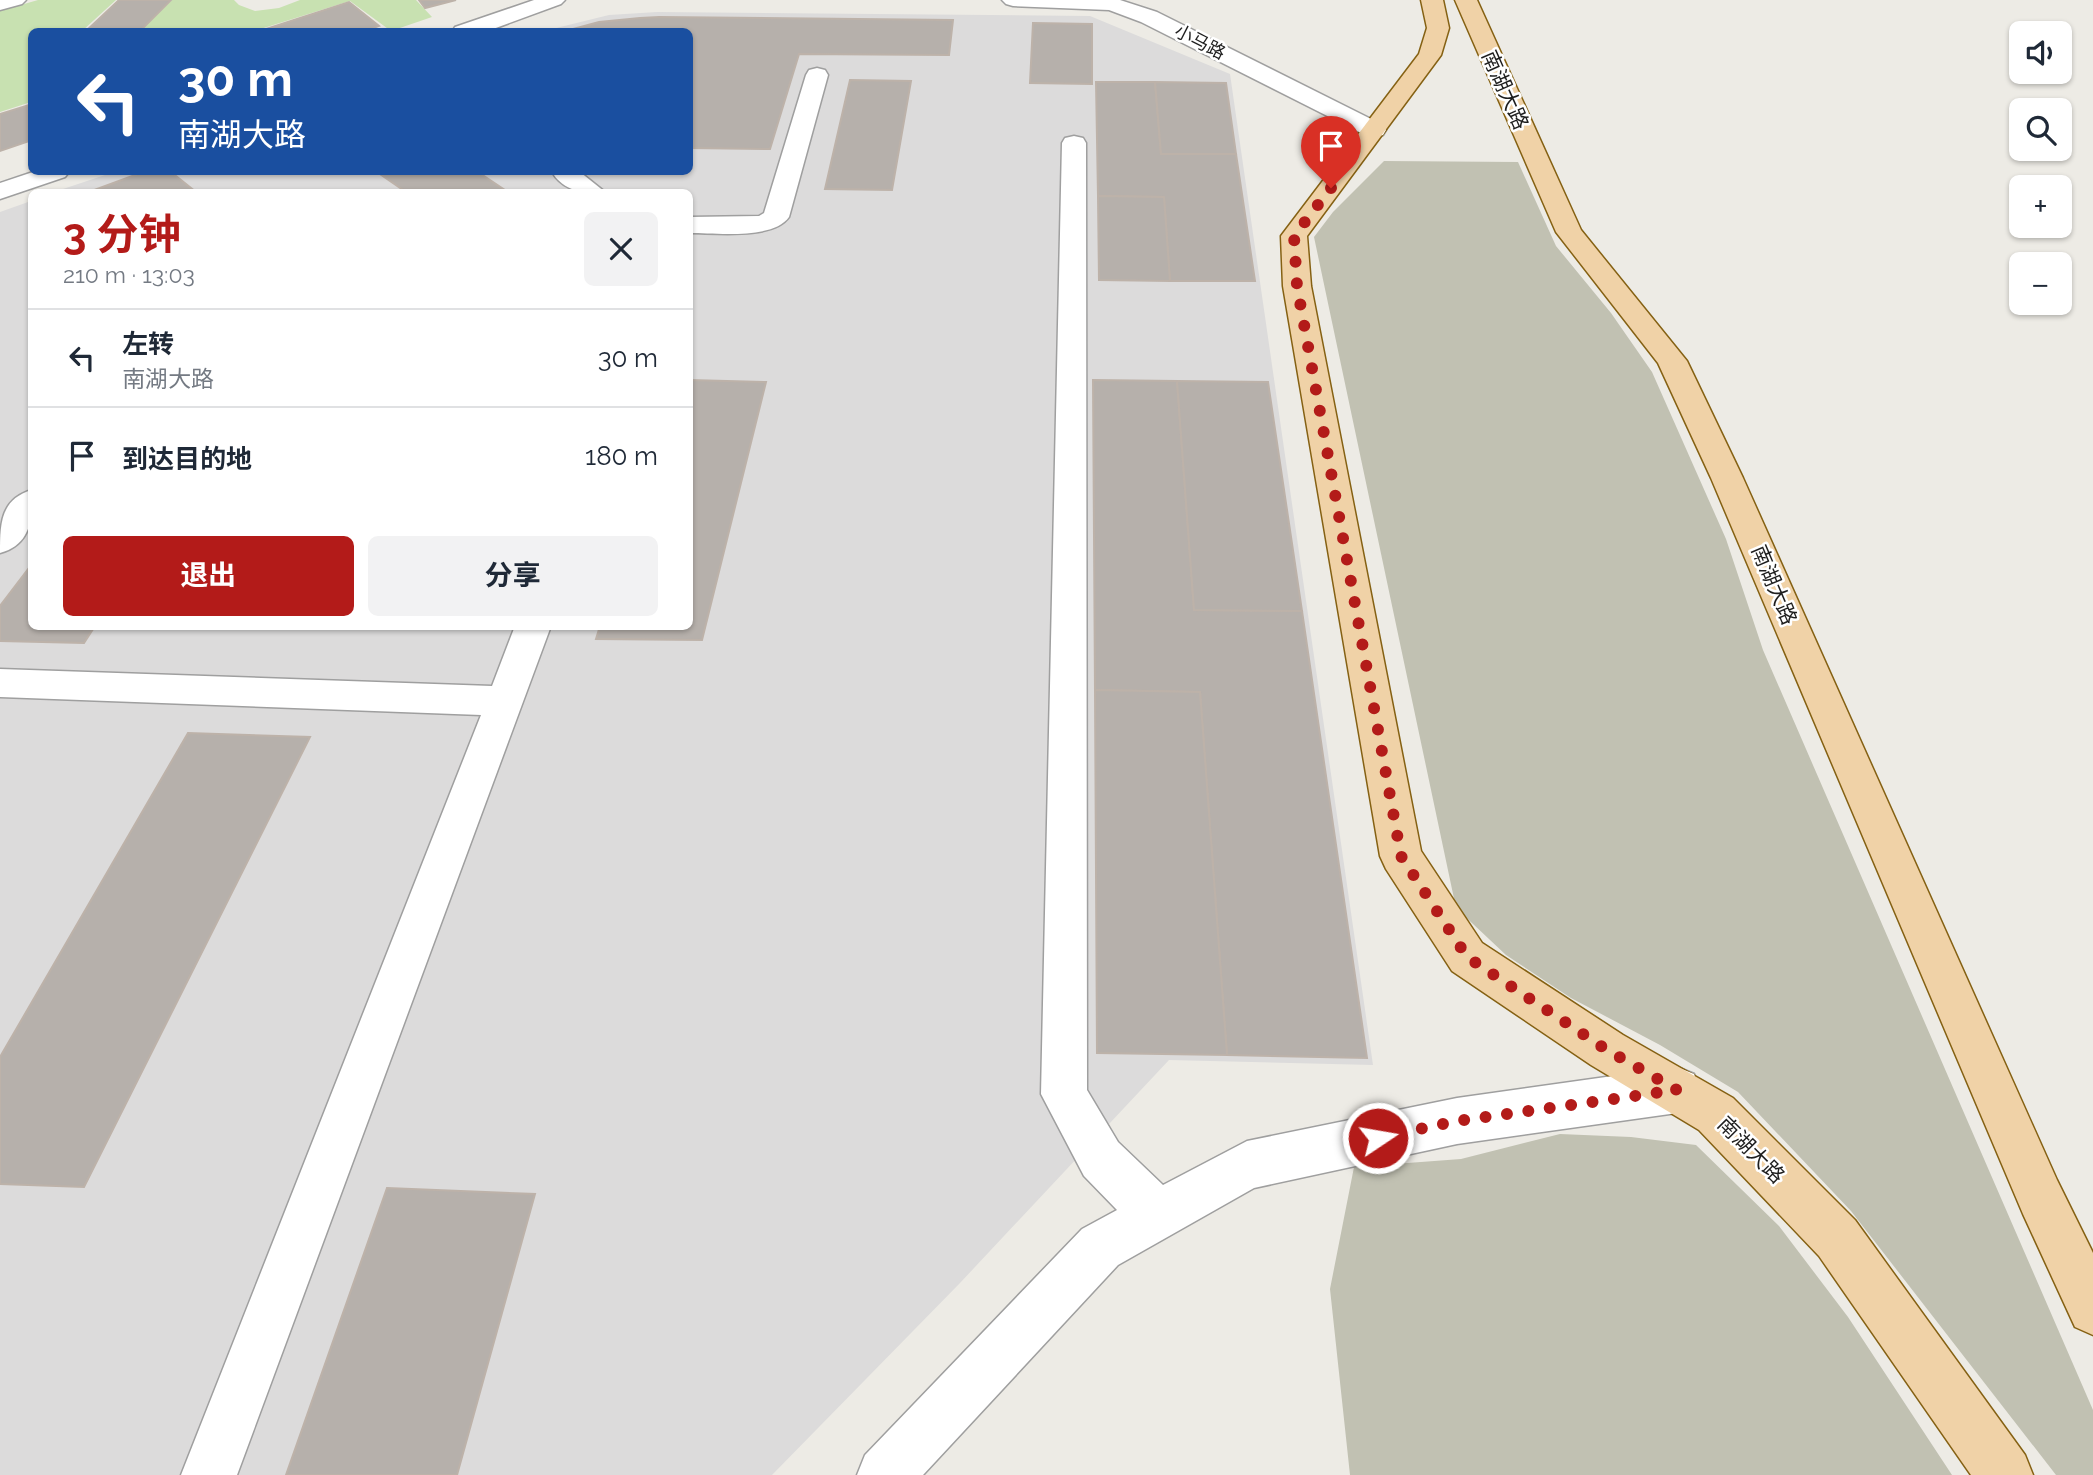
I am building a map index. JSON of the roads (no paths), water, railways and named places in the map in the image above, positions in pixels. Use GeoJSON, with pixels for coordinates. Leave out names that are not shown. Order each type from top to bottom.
{"type":"FeatureCollection","features":[{"type":"Feature","properties":{"kind":"main road","name":"南湖大路"},"geometry":{"type":"LineString","coordinates":[[1432,0],[1440,21],[1434,46],[1294,236],[1297,286],[1401,856],[1467,957],[1607,1050],[1716,1114],[1837,1238],[2005,1475]]}},
{"type":"Feature","properties":{"kind":"main road","name":"南湖大路"},"geometry":{"type":"LineString","coordinates":[[1466,0],[1569,232],[1672,361],[1727,478],[2040,1197],[2093,1309]]}},
{"type":"Feature","properties":{"kind":"street"},"geometry":{"type":"LineString","coordinates":[[0,4],[15,0]]}},
{"type":"Feature","properties":{"kind":"street"},"geometry":{"type":"LineString","coordinates":[[474,28],[554,0]]}},
{"type":"Feature","properties":{"kind":"street","name":"小马路"},"geometry":{"type":"LineString","coordinates":[[1013,0],[1111,4],[1149,17],[1374,130]]}},
{"type":"Feature","properties":{"kind":"street"},"geometry":{"type":"LineString","coordinates":[[693,225],[764,224],[776,217],[817,75]]}},
{"type":"Feature","properties":{"kind":"street"},"geometry":{"type":"LineString","coordinates":[[1074,143],[1064,1094],[1101,1159],[1157,1214]]}},
{"type":"Feature","properties":{"kind":"street"},"geometry":{"type":"LineString","coordinates":[[0,191],[47,175]]}},
{"type":"Feature","properties":{"kind":"street"},"geometry":{"type":"LineString","coordinates":[[568,175],[588,189]]}},
{"type":"Feature","properties":{"kind":"street"},"geometry":{"type":"LineString","coordinates":[[0,541],[28,506]]}},
{"type":"Feature","properties":{"kind":"street"},"geometry":{"type":"LineString","coordinates":[[209,1475],[532,630]]}},
{"type":"Feature","properties":{"kind":"street"},"geometry":{"type":"LineString","coordinates":[[0,683],[505,701]]}},
{"type":"Feature","properties":{"kind":"street"},"geometry":{"type":"LineString","coordinates":[[885,1475],[1100,1247],[1247,1164],[1457,1121],[1677,1090]]}}]}
